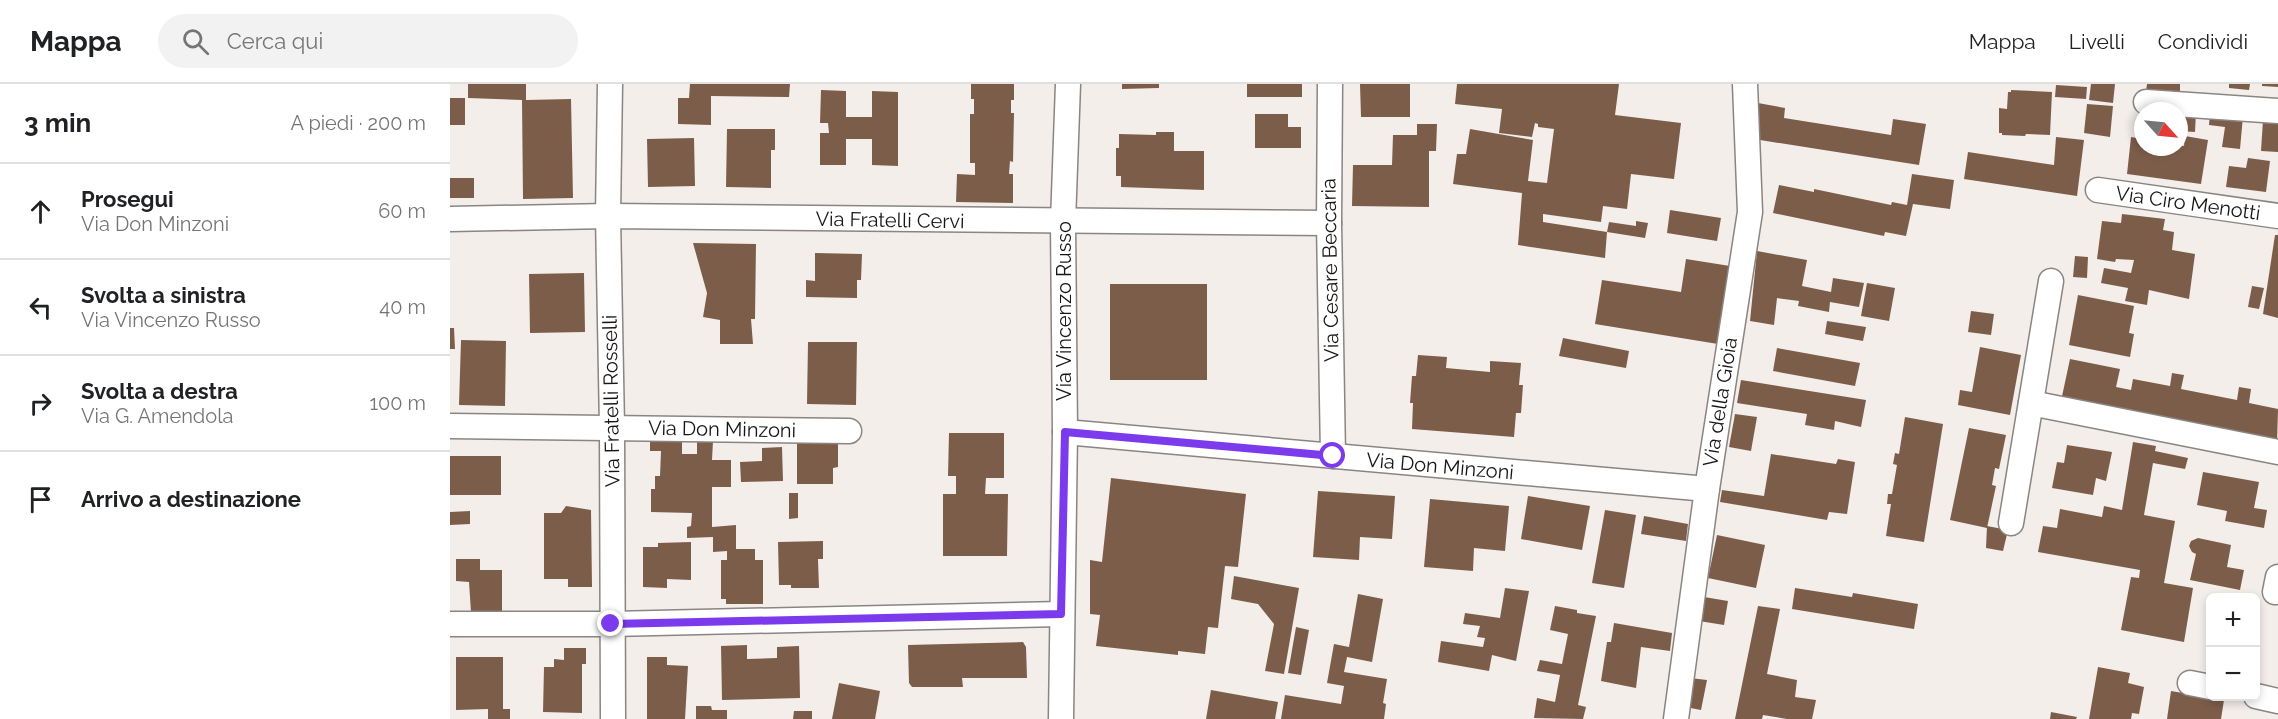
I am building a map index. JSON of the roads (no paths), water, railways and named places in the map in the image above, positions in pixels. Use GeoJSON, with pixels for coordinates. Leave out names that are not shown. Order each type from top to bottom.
{"type":"FeatureCollection","features":[{"type":"Feature","properties":{"kind":"street","name":"Via Fratelli Rosselli"},"geometry":{"type":"LineString","coordinates":[[610,84],[608,216],[612,427],[613,719]]}},
{"type":"Feature","properties":{"kind":"street","name":"Via Vincenzo Russo"},"geometry":{"type":"LineString","coordinates":[[1061,719],[1065,432],[1063,222],[1068,84]]}},
{"type":"Feature","properties":{"kind":"street","name":"Via Cesare Beccaria"},"geometry":{"type":"LineString","coordinates":[[1330,84],[1329,224],[1333,456]]}},
{"type":"Feature","properties":{"kind":"street","name":"Via della Gioia"},"geometry":{"type":"LineString","coordinates":[[1676,719],[1707,489],[1750,212],[1745,84]]}},
{"type":"Feature","properties":{"kind":"street"},"geometry":{"type":"LineString","coordinates":[[2188,105],[2278,111]]}},
{"type":"Feature","properties":{"kind":"street","name":"Via Ciro Menotti"},"geometry":{"type":"LineString","coordinates":[[2098,190],[2278,216]]}},
{"type":"Feature","properties":{"kind":"street","name":"Via Fratelli Cervi"},"geometry":{"type":"LineString","coordinates":[[450,219],[608,216],[1329,224]]}},
{"type":"Feature","properties":{"kind":"street"},"geometry":{"type":"LineString","coordinates":[[2011,522],[2051,281]]}},
{"type":"Feature","properties":{"kind":"street"},"geometry":{"type":"LineString","coordinates":[[2031,403],[2278,452]]}},
{"type":"Feature","properties":{"kind":"street","name":"Via Don Minzoni"},"geometry":{"type":"LineString","coordinates":[[450,426],[849,431]]}},
{"type":"Feature","properties":{"kind":"street","name":"Via Don Minzoni"},"geometry":{"type":"LineString","coordinates":[[1065,432],[1707,489]]}},
{"type":"Feature","properties":{"kind":"street"},"geometry":{"type":"LineString","coordinates":[[450,624],[611,624],[1061,614]]}},
{"type":"Feature","properties":{"kind":"street"},"geometry":{"type":"LineString","coordinates":[[2260,697],[2278,701]]}}]}
